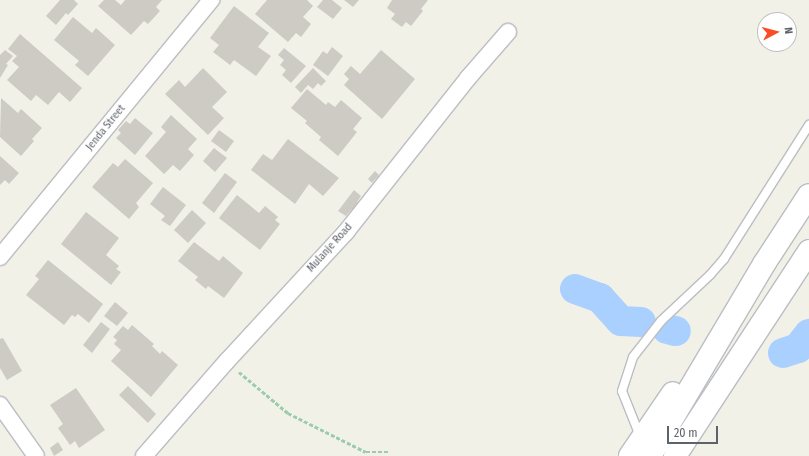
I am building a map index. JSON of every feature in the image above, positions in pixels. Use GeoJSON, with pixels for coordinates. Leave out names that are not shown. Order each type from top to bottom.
{"type":"FeatureCollection","features":[{"type":"Feature","properties":{"kind":"main road"},"geometry":{"type":"LineString","coordinates":[[640,450],[809,195]]}},
{"type":"Feature","properties":{"kind":"main road"},"geometry":{"type":"LineString","coordinates":[[675,456],[809,251]]}},
{"type":"Feature","properties":{"kind":"street","name":"Jenda Street"},"geometry":{"type":"LineString","coordinates":[[0,256],[211,0]]}},
{"type":"Feature","properties":{"kind":"street","name":"Mulanje Road"},"geometry":{"type":"LineString","coordinates":[[144,456],[227,361],[346,232],[468,78],[508,32]]}},
{"type":"Feature","properties":{"kind":"street"},"geometry":{"type":"LineString","coordinates":[[0,405],[36,456]]}},
{"type":"Feature","properties":{"kind":"lane"},"geometry":{"type":"LineString","coordinates":[[640,450],[622,391],[633,357],[660,321],[710,275],[724,258],[809,125]]}},
{"type":"Feature","properties":{"kind":"path"},"geometry":{"type":"LineString","coordinates":[[227,361],[288,413],[366,452],[389,452]]}},
{"type":"Feature","properties":{"kind":"building"},"geometry":{"type":"Polygon","coordinates":[[[60,0],[74,0],[78,4],[68,15],[66,13],[56,25],[46,16],[60,0]]]}},
{"type":"Feature","properties":{"kind":"building"},"geometry":{"type":"Polygon","coordinates":[[[104,0],[115,0],[121,5],[125,0],[162,0],[156,7],[160,11],[148,24],[144,21],[131,35],[98,6],[104,0]]]}},
{"type":"Feature","properties":{"kind":"building"},"geometry":{"type":"Polygon","coordinates":[[[267,0],[307,0],[313,6],[303,17],[311,24],[301,37],[296,33],[288,42],[255,14],[267,0]]]}},
{"type":"Feature","properties":{"kind":"building"},"geometry":{"type":"Polygon","coordinates":[[[323,0],[332,0],[342,8],[333,19],[317,7],[323,0]]]}},
{"type":"Feature","properties":{"kind":"building"},"geometry":{"type":"Polygon","coordinates":[[[344,0],[359,0],[353,7],[344,0]]]}},
{"type":"Feature","properties":{"kind":"building"},"geometry":{"type":"Polygon","coordinates":[[[392,0],[428,0],[421,9],[423,11],[411,26],[406,22],[402,27],[391,19],[395,14],[387,8],[392,0]]]}},
{"type":"Feature","properties":{"kind":"building"},"geometry":{"type":"Polygon","coordinates":[[[234,6],[269,33],[258,47],[271,56],[256,76],[234,60],[230,65],[213,52],[219,45],[210,38],[234,6]]]}},
{"type":"Feature","properties":{"kind":"building"},"geometry":{"type":"Polygon","coordinates":[[[73,17],[92,33],[96,28],[115,45],[88,76],[75,65],[79,61],[54,40],[73,17]]]}},
{"type":"Feature","properties":{"kind":"building"},"geometry":{"type":"Polygon","coordinates":[[[20,34],[82,88],[70,102],[59,92],[48,105],[36,95],[31,101],[7,80],[19,67],[12,61],[17,56],[8,49],[20,34]]]}},
{"type":"Feature","properties":{"kind":"building"},"geometry":{"type":"Polygon","coordinates":[[[332,47],[343,56],[328,76],[313,65],[323,51],[327,54],[332,47]]]}},
{"type":"Feature","properties":{"kind":"building"},"geometry":{"type":"Polygon","coordinates":[[[284,48],[306,66],[291,83],[282,75],[286,70],[280,65],[284,60],[278,55],[284,48]]]}},
{"type":"Feature","properties":{"kind":"building"},"geometry":{"type":"Polygon","coordinates":[[[5,50],[13,56],[6,64],[8,65],[0,78],[0,55],[5,50]]]}},
{"type":"Feature","properties":{"kind":"building"},"geometry":{"type":"Polygon","coordinates":[[[381,50],[415,79],[382,119],[344,85],[349,79],[344,74],[351,66],[360,74],[381,50]]]}},
{"type":"Feature","properties":{"kind":"building"},"geometry":{"type":"Polygon","coordinates":[[[203,68],[227,92],[212,107],[224,118],[208,135],[165,94],[179,80],[185,87],[203,68]]]}},
{"type":"Feature","properties":{"kind":"building"},"geometry":{"type":"Polygon","coordinates":[[[313,68],[326,81],[321,86],[318,83],[313,89],[308,85],[301,93],[295,87],[313,68]]]}},
{"type":"Feature","properties":{"kind":"building"},"geometry":{"type":"Polygon","coordinates":[[[307,89],[326,105],[328,102],[335,107],[341,100],[362,118],[353,129],[357,132],[338,156],[319,140],[321,137],[305,123],[307,121],[291,108],[307,89]]]}},
{"type":"Feature","properties":{"kind":"building"},"geometry":{"type":"Polygon","coordinates":[[[1,98],[18,113],[21,109],[42,128],[32,139],[34,141],[21,156],[0,137],[1,98]]]}},
{"type":"Feature","properties":{"kind":"building"},"geometry":{"type":"Polygon","coordinates":[[[171,115],[197,139],[188,149],[194,155],[180,171],[173,165],[164,174],[145,156],[166,132],[161,127],[171,115]]]}},
{"type":"Feature","properties":{"kind":"building"},"geometry":{"type":"Polygon","coordinates":[[[135,118],[153,133],[135,155],[116,138],[121,133],[118,130],[126,121],[130,124],[135,118]]]}},
{"type":"Feature","properties":{"kind":"building"},"geometry":{"type":"Polygon","coordinates":[[[219,130],[234,141],[226,152],[211,141],[219,130]]]}},
{"type":"Feature","properties":{"kind":"building"},"geometry":{"type":"Polygon","coordinates":[[[288,139],[339,178],[323,196],[309,184],[295,204],[251,170],[263,154],[272,160],[288,139]]]}},
{"type":"Feature","properties":{"kind":"building"},"geometry":{"type":"Polygon","coordinates":[[[214,148],[227,158],[215,172],[203,161],[214,148]]]}},
{"type":"Feature","properties":{"kind":"building"},"geometry":{"type":"Polygon","coordinates":[[[0,156],[19,173],[9,184],[5,180],[0,185],[0,156]]]}},
{"type":"Feature","properties":{"kind":"building"},"geometry":{"type":"Polygon","coordinates":[[[125,159],[153,183],[136,203],[139,207],[129,219],[92,187],[113,163],[118,167],[125,159]]]}},
{"type":"Feature","properties":{"kind":"building"},"geometry":{"type":"Polygon","coordinates":[[[375,171],[379,175],[372,183],[368,179],[375,171]]]}},
{"type":"Feature","properties":{"kind":"building"},"geometry":{"type":"Polygon","coordinates":[[[225,173],[237,182],[214,213],[202,203],[225,173]]]}},
{"type":"Feature","properties":{"kind":"building"},"geometry":{"type":"Polygon","coordinates":[[[163,187],[186,205],[170,226],[161,220],[165,216],[150,204],[163,187]]]}},
{"type":"Feature","properties":{"kind":"building"},"geometry":{"type":"Polygon","coordinates":[[[354,190],[361,196],[357,202],[362,206],[357,213],[352,209],[346,216],[338,211],[354,190]]]}},
{"type":"Feature","properties":{"kind":"building"},"geometry":{"type":"Polygon","coordinates":[[[237,195],[259,213],[265,206],[278,217],[275,220],[280,224],[260,250],[219,218],[237,195]]]}},
{"type":"Feature","properties":{"kind":"building"},"geometry":{"type":"Polygon","coordinates":[[[192,210],[206,223],[188,243],[174,230],[192,210]]]}},
{"type":"Feature","properties":{"kind":"building"},"geometry":{"type":"Polygon","coordinates":[[[86,212],[119,238],[106,255],[119,266],[116,269],[121,272],[111,285],[61,244],[86,212]]]}},
{"type":"Feature","properties":{"kind":"building"},"geometry":{"type":"Polygon","coordinates":[[[194,242],[219,261],[223,256],[243,273],[224,298],[208,286],[206,289],[195,280],[198,277],[178,261],[194,242]]]}},
{"type":"Feature","properties":{"kind":"building"},"geometry":{"type":"Polygon","coordinates":[[[48,260],[103,304],[89,323],[78,314],[75,317],[72,315],[64,325],[26,295],[39,279],[35,276],[48,260]]]}},
{"type":"Feature","properties":{"kind":"building"},"geometry":{"type":"Polygon","coordinates":[[[115,302],[128,313],[117,326],[104,316],[115,302]]]}},
{"type":"Feature","properties":{"kind":"building"},"geometry":{"type":"Polygon","coordinates":[[[101,322],[110,329],[92,353],[83,345],[101,322]]]}},
{"type":"Feature","properties":{"kind":"building"},"geometry":{"type":"Polygon","coordinates":[[[132,325],[154,344],[152,346],[160,354],[162,351],[178,365],[151,397],[111,361],[121,350],[114,344],[117,340],[113,337],[123,326],[128,330],[132,325]]]}},
{"type":"Feature","properties":{"kind":"building"},"geometry":{"type":"Polygon","coordinates":[[[3,338],[22,371],[7,380],[0,368],[0,339],[3,338]]]}},
{"type":"Feature","properties":{"kind":"building"},"geometry":{"type":"Polygon","coordinates":[[[128,386],[156,414],[148,423],[119,395],[128,386]]]}},
{"type":"Feature","properties":{"kind":"building"},"geometry":{"type":"Polygon","coordinates":[[[76,388],[105,430],[79,448],[75,441],[70,445],[58,428],[63,424],[50,405],[76,388]]]}},
{"type":"Feature","properties":{"kind":"building"},"geometry":{"type":"Polygon","coordinates":[[[58,442],[63,450],[54,456],[50,448],[58,442]]]}},
{"type":"Feature","properties":{"kind":"waterway"},"geometry":{"type":"LineString","coordinates":[[575,289],[600,298],[621,321],[641,322]]}},
{"type":"Feature","properties":{"kind":"waterway"},"geometry":{"type":"LineString","coordinates":[[667,329],[676,331]]}},
{"type":"Feature","properties":{"kind":"waterway"},"geometry":{"type":"LineString","coordinates":[[783,353],[798,348],[809,334]]}}]}
